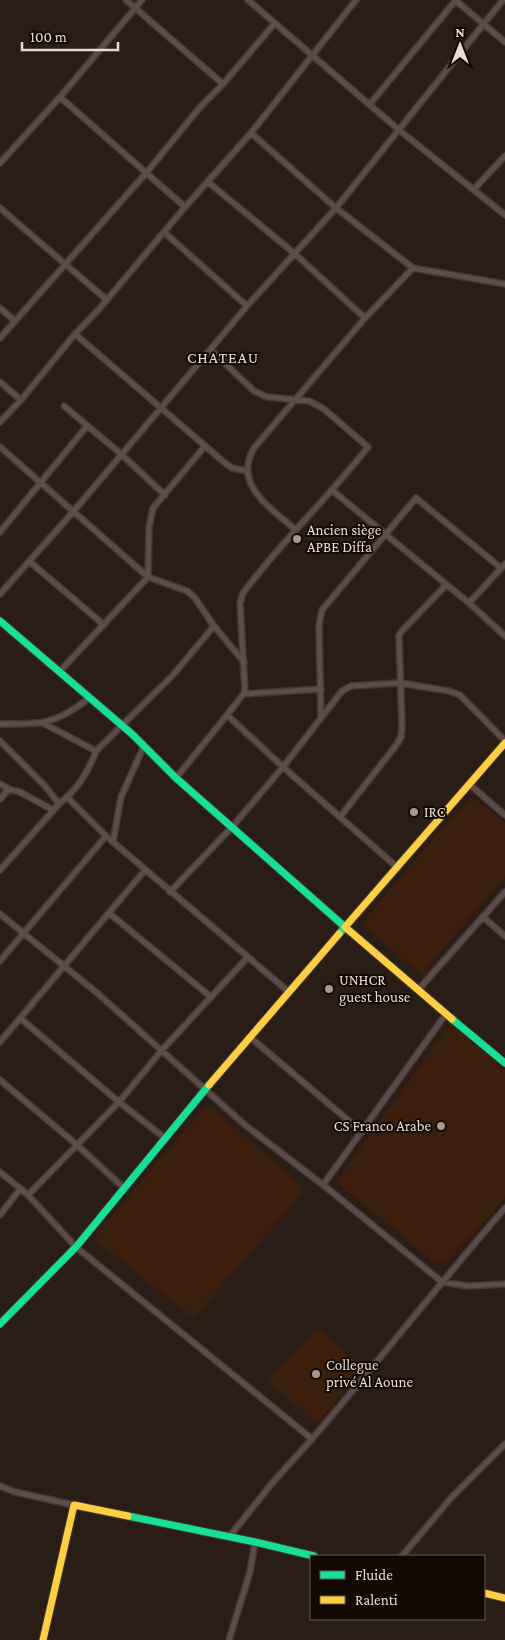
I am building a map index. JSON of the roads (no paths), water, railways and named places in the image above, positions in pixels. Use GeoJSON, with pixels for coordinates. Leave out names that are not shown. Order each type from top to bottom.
{"type":"FeatureCollection","features":[{"type":"Feature","properties":{"kind":"street"},"geometry":{"type":"LineString","coordinates":[[126,0],[224,84]]}},
{"type":"Feature","properties":{"kind":"street"},"geometry":{"type":"LineString","coordinates":[[0,163],[60,97],[142,0]]}},
{"type":"Feature","properties":{"kind":"street"},"geometry":{"type":"LineString","coordinates":[[248,0],[399,130],[505,214]]}},
{"type":"Feature","properties":{"kind":"street"},"geometry":{"type":"LineString","coordinates":[[0,422],[21,400],[74,334],[107,300],[185,207],[251,134],[356,0]]}},
{"type":"Feature","properties":{"kind":"street"},"geometry":{"type":"LineString","coordinates":[[370,104],[456,0],[505,42]]}},
{"type":"Feature","properties":{"kind":"street"},"geometry":{"type":"LineString","coordinates":[[0,594],[73,512],[247,306],[336,208],[503,0]]}},
{"type":"Feature","properties":{"kind":"street"},"geometry":{"type":"LineString","coordinates":[[0,338],[146,172],[201,106],[224,84],[275,23]]}},
{"type":"Feature","properties":{"kind":"street"},"geometry":{"type":"LineString","coordinates":[[60,97],[185,207]]}},
{"type":"Feature","properties":{"kind":"street"},"geometry":{"type":"LineString","coordinates":[[251,134],[336,208],[413,268],[505,284]]}},
{"type":"Feature","properties":{"kind":"street"},"geometry":{"type":"LineString","coordinates":[[474,189],[505,156]]}},
{"type":"Feature","properties":{"kind":"street"},"geometry":{"type":"LineString","coordinates":[[208,182],[294,253],[365,318]]}},
{"type":"Feature","properties":{"kind":"street"},"geometry":{"type":"LineString","coordinates":[[0,208],[107,300]]}},
{"type":"Feature","properties":{"kind":"street"},"geometry":{"type":"LineString","coordinates":[[164,232],[247,306]]}},
{"type":"Feature","properties":{"kind":"street"},"geometry":{"type":"LineString","coordinates":[[296,530],[255,492],[249,481],[247,471],[249,456],[365,318],[413,268]]}},
{"type":"Feature","properties":{"kind":"street"},"geometry":{"type":"LineString","coordinates":[[0,308],[14,321]]}},
{"type":"Feature","properties":{"kind":"street"},"geometry":{"type":"LineString","coordinates":[[74,334],[225,464],[232,468],[247,471]]}},
{"type":"Feature","properties":{"kind":"street"},"geometry":{"type":"LineString","coordinates":[[176,778],[244,694],[241,598],[254,579],[333,491],[368,448],[324,408],[296,399],[267,397],[254,391],[211,350]]}},
{"type":"Feature","properties":{"kind":"street"},"geometry":{"type":"LineString","coordinates":[[0,382],[21,400]]}},
{"type":"Feature","properties":{"kind":"street"},"geometry":{"type":"LineString","coordinates":[[64,406],[121,454],[164,495]]}},
{"type":"Feature","properties":{"kind":"street"},"geometry":{"type":"LineString","coordinates":[[0,532],[87,426]]}},
{"type":"Feature","properties":{"kind":"street"},"geometry":{"type":"LineString","coordinates":[[60,671],[148,577],[150,521],[154,508],[205,446]]}},
{"type":"Feature","properties":{"kind":"street"},"geometry":{"type":"LineString","coordinates":[[0,447],[148,577],[187,591],[195,598],[214,626],[244,662]]}},
{"type":"Feature","properties":{"kind":"street"},"geometry":{"type":"LineString","coordinates":[[333,491],[505,636]]}},
{"type":"Feature","properties":{"kind":"street"},"geometry":{"type":"LineString","coordinates":[[321,718],[318,625],[322,610],[416,498],[503,566],[469,604]]}},
{"type":"Feature","properties":{"kind":"street"},"geometry":{"type":"LineString","coordinates":[[29,561],[104,625]]}},
{"type":"Feature","properties":{"kind":"street"},"geometry":{"type":"LineString","coordinates":[[340,817],[401,737],[398,642],[402,631],[446,585]]}},
{"type":"Feature","properties":{"kind":"street"},"geometry":{"type":"LineString","coordinates":[[0,621],[121,725],[176,778],[345,927],[505,1063]]}},
{"type":"Feature","properties":{"kind":"street"},"geometry":{"type":"LineString","coordinates":[[0,870],[53,810],[79,786],[90,767],[96,751],[173,676],[214,626]]}},
{"type":"Feature","properties":{"kind":"street"},"geometry":{"type":"LineString","coordinates":[[0,1324],[76,1247],[250,1037],[505,742],[460,695],[449,691],[400,684],[351,686],[342,691],[283,767],[232,827],[170,892]]}},
{"type":"Feature","properties":{"kind":"street"},"geometry":{"type":"LineString","coordinates":[[244,694],[320,689]]}},
{"type":"Feature","properties":{"kind":"street"},"geometry":{"type":"LineString","coordinates":[[0,724],[43,723],[72,711],[89,698]]}},
{"type":"Feature","properties":{"kind":"street"},"geometry":{"type":"LineString","coordinates":[[227,715],[398,868]]}},
{"type":"Feature","properties":{"kind":"street"},"geometry":{"type":"LineString","coordinates":[[43,723],[96,751]]}},
{"type":"Feature","properties":{"kind":"street"},"geometry":{"type":"LineString","coordinates":[[0,741],[45,786],[59,804]]}},
{"type":"Feature","properties":{"kind":"street"},"geometry":{"type":"LineString","coordinates":[[113,842],[121,797],[144,746]]}},
{"type":"Feature","properties":{"kind":"street"},"geometry":{"type":"LineString","coordinates":[[0,784],[20,792],[53,810]]}},
{"type":"Feature","properties":{"kind":"street"},"geometry":{"type":"LineString","coordinates":[[469,784],[505,815]]}},
{"type":"Feature","properties":{"kind":"street"},"geometry":{"type":"LineString","coordinates":[[0,799],[9,789]]}},
{"type":"Feature","properties":{"kind":"street"},"geometry":{"type":"LineString","coordinates":[[67,797],[106,836],[289,992]]}},
{"type":"Feature","properties":{"kind":"street"},"geometry":{"type":"LineString","coordinates":[[0,961],[106,836]]}},
{"type":"Feature","properties":{"kind":"street"},"geometry":{"type":"LineString","coordinates":[[0,1042],[146,870]]}},
{"type":"Feature","properties":{"kind":"street"},"geometry":{"type":"LineString","coordinates":[[418,990],[505,892]]}},
{"type":"Feature","properties":{"kind":"street"},"geometry":{"type":"LineString","coordinates":[[108,913],[211,997]]}},
{"type":"Feature","properties":{"kind":"street"},"geometry":{"type":"LineString","coordinates":[[0,914],[162,1050],[245,1125],[323,1185],[442,1282],[468,1286],[505,1284]]}},
{"type":"Feature","properties":{"kind":"street"},"geometry":{"type":"LineString","coordinates":[[484,917],[505,936]]}},
{"type":"Feature","properties":{"kind":"street"},"geometry":{"type":"LineString","coordinates":[[28,1195],[119,1102],[162,1050],[248,958]]}},
{"type":"Feature","properties":{"kind":"street"},"geometry":{"type":"LineString","coordinates":[[323,1185],[446,1014]]}},
{"type":"Feature","properties":{"kind":"street"},"geometry":{"type":"LineString","coordinates":[[20,1018],[119,1102],[166,1139]]}},
{"type":"Feature","properties":{"kind":"street"},"geometry":{"type":"LineString","coordinates":[[250,1037],[362,1132]]}},
{"type":"Feature","properties":{"kind":"street"},"geometry":{"type":"LineString","coordinates":[[1,1084],[76,1144],[125,1189]]}},
{"type":"Feature","properties":{"kind":"street"},"geometry":{"type":"LineString","coordinates":[[0,1172],[28,1195],[76,1247],[312,1439]]}},
{"type":"Feature","properties":{"kind":"street"},"geometry":{"type":"LineString","coordinates":[[0,1215],[20,1190]]}},
{"type":"Feature","properties":{"kind":"street"},"geometry":{"type":"LineString","coordinates":[[229,1537],[272,1482],[386,1353],[442,1282],[505,1208]]}},
{"type":"Feature","properties":{"kind":"street"},"geometry":{"type":"LineString","coordinates":[[403,1555],[451,1498],[504,1447]]}},
{"type":"Feature","properties":{"kind":"street"},"geometry":{"type":"LineString","coordinates":[[0,1486],[15,1492],[310,1555]]}},
{"type":"Feature","properties":{"kind":"street"},"geometry":{"type":"LineString","coordinates":[[43,1640],[74,1504]]}},
{"type":"Feature","properties":{"kind":"street"},"geometry":{"type":"LineString","coordinates":[[228,1640],[250,1572],[255,1542]]}},
{"type":"Feature","properties":{"kind":"street"},"geometry":{"type":"LineString","coordinates":[[485,1593],[505,1598]]}},
{"type":"Feature","properties":{"kind":"place","name":"Ancien siège APBE Diffa"},"geometry":{"type":"Point","coordinates":[297,539]}},
{"type":"Feature","properties":{"kind":"place","name":"IRC"},"geometry":{"type":"Point","coordinates":[414,812]}},
{"type":"Feature","properties":{"kind":"place","name":"UNHCR guest house"},"geometry":{"type":"Point","coordinates":[329,989]}},
{"type":"Feature","properties":{"kind":"place","name":"CS Franco Arabe"},"geometry":{"type":"Point","coordinates":[441,1126]}},
{"type":"Feature","properties":{"kind":"place","name":"Collegue privé Al Aoune"},"geometry":{"type":"Point","coordinates":[316,1374]}},
{"type":"Feature","properties":{"kind":"district","name":"CHATEAU"},"geometry":{"type":"Point","coordinates":[223,357]}}]}
